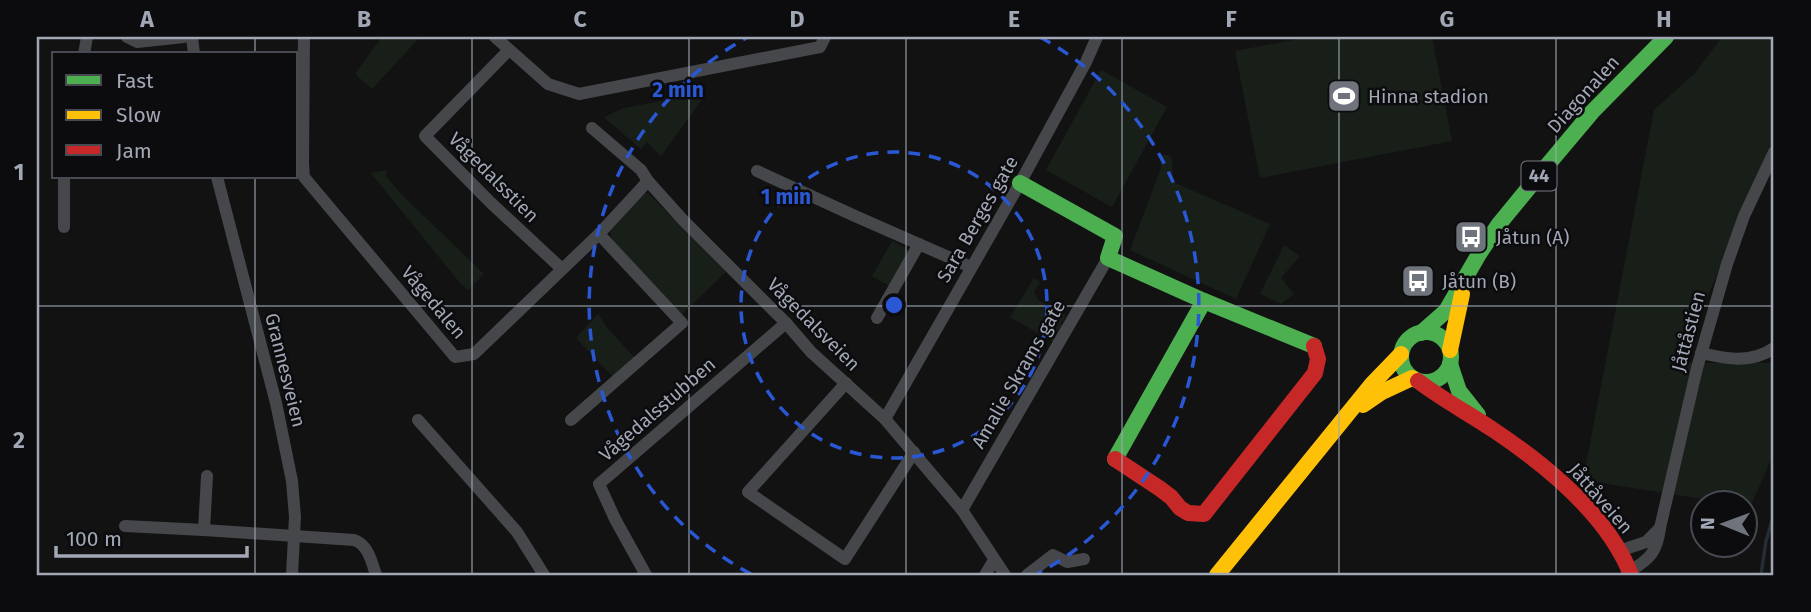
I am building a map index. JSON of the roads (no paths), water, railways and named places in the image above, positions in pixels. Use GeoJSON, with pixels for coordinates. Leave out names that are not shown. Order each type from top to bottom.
{"type":"FeatureCollection","features":[{"type":"Feature","properties":{"kind":"main road","name":"Diagonalen"},"geometry":{"type":"LineString","coordinates":[[1421,333],[1446,311],[1499,224],[1545,168],[1592,112],[1662,41]]}},
{"type":"Feature","properties":{"kind":"main road"},"geometry":{"type":"LineString","coordinates":[[1020,183],[1115,236],[1108,258],[1313,345],[1318,359],[1315,373],[1203,514],[1188,513],[1159,488],[1115,460],[1204,301]]}},
{"type":"Feature","properties":{"kind":"main road","name":"Diagonalen"},"geometry":{"type":"LineString","coordinates":[[1450,357],[1466,276]]}},
{"type":"Feature","properties":{"kind":"main road"},"geometry":{"type":"LineString","coordinates":[[1421,333],[1428,332],[1442,338],[1450,357]]}},
{"type":"Feature","properties":{"kind":"main road","name":"44"},"geometry":{"type":"LineString","coordinates":[[1217,575],[1372,384],[1401,354],[1408,340],[1421,333]]}},
{"type":"Feature","properties":{"kind":"main road"},"geometry":{"type":"LineString","coordinates":[[1401,354],[1404,369],[1415,379]]}},
{"type":"Feature","properties":{"kind":"main road","name":"44"},"geometry":{"type":"LineString","coordinates":[[1347,415],[1382,392],[1415,379],[1431,382],[1443,376],[1450,357]]}},
{"type":"Feature","properties":{"kind":"main road","name":"Jåttåveien"},"geometry":{"type":"LineString","coordinates":[[1450,357],[1454,382],[1469,406],[1495,432]]}},
{"type":"Feature","properties":{"kind":"main road","name":"Jåttåveien"},"geometry":{"type":"LineString","coordinates":[[1415,379],[1495,432],[1560,480],[1596,519],[1619,551],[1630,573]]}},
{"type":"Feature","properties":{"kind":"street"},"geometry":{"type":"LineString","coordinates":[[127,37],[137,42],[184,37]]}},
{"type":"Feature","properties":{"kind":"street","name":"Vågedalen"},"geometry":{"type":"LineString","coordinates":[[304,37],[304,177],[455,357],[474,355],[599,234],[648,181]]}},
{"type":"Feature","properties":{"kind":"street"},"geometry":{"type":"LineString","coordinates":[[495,37],[548,84],[579,94],[820,47],[825,37]]}},
{"type":"Feature","properties":{"kind":"street","name":"Sara Berges gate"},"geometry":{"type":"LineString","coordinates":[[886,419],[1020,183],[1097,37]]}},
{"type":"Feature","properties":{"kind":"street","name":"Vågedalsstien"},"geometry":{"type":"LineString","coordinates":[[509,50],[425,136],[491,203],[562,269]]}},
{"type":"Feature","properties":{"kind":"street","name":"Vågedalsveien"},"geometry":{"type":"LineString","coordinates":[[592,128],[641,170],[683,220],[786,323],[811,352],[886,419],[962,510],[1005,575]]}},
{"type":"Feature","properties":{"kind":"street","name":"Jåttåstien"},"geometry":{"type":"LineString","coordinates":[[1630,573],[1643,563],[1658,544],[1701,354],[1727,264],[1744,216],[1774,152]]}},
{"type":"Feature","properties":{"kind":"street"},"geometry":{"type":"LineString","coordinates":[[757,171],[971,267]]}},
{"type":"Feature","properties":{"kind":"street"},"geometry":{"type":"LineString","coordinates":[[64,178],[64,227]]}},
{"type":"Feature","properties":{"kind":"street","name":"Grannesveien"},"geometry":{"type":"LineString","coordinates":[[217,178],[276,403],[292,481],[295,536],[292,575]]}},
{"type":"Feature","properties":{"kind":"street"},"geometry":{"type":"LineString","coordinates":[[571,420],[682,323],[599,234]]}},
{"type":"Feature","properties":{"kind":"street"},"geometry":{"type":"LineString","coordinates":[[877,318],[919,244]]}},
{"type":"Feature","properties":{"kind":"street","name":"Amalie Skrams gate"},"geometry":{"type":"LineString","coordinates":[[962,510],[1108,258]]}},
{"type":"Feature","properties":{"kind":"street","name":"Vågedalsstubben"},"geometry":{"type":"LineString","coordinates":[[646,575],[599,484],[786,323]]}},
{"type":"Feature","properties":{"kind":"street"},"geometry":{"type":"LineString","coordinates":[[1701,354],[1743,360],[1774,348]]}},
{"type":"Feature","properties":{"kind":"street"},"geometry":{"type":"LineString","coordinates":[[846,383],[748,492],[845,559],[914,452]]}},
{"type":"Feature","properties":{"kind":"street"},"geometry":{"type":"LineString","coordinates":[[418,420],[517,532],[544,575]]}},
{"type":"Feature","properties":{"kind":"street"},"geometry":{"type":"LineString","coordinates":[[204,530],[207,477]]}},
{"type":"Feature","properties":{"kind":"street"},"geometry":{"type":"LineString","coordinates":[[125,526],[360,542],[367,551],[376,575]]}},
{"type":"Feature","properties":{"kind":"street"},"geometry":{"type":"LineString","coordinates":[[1619,551],[1646,542],[1660,528]]}},
{"type":"Feature","properties":{"kind":"street"},"geometry":{"type":"LineString","coordinates":[[1027,575],[1053,555],[1067,562],[1084,559]]}},
{"type":"Feature","properties":{"kind":"street"},"geometry":{"type":"LineString","coordinates":[[985,575],[994,560]]}},
{"type":"Feature","properties":{"kind":"waterway"},"geometry":{"type":"LineString","coordinates":[[1761,575],[1766,541],[1774,514]]}},
{"type":"Feature","properties":{"kind":"place","name":"Hinna stadion"},"geometry":{"type":"Point","coordinates":[1344,96]}},
{"type":"Feature","properties":{"kind":"place","name":"Jåtun (A)"},"geometry":{"type":"Point","coordinates":[1471,237]}},
{"type":"Feature","properties":{"kind":"place","name":"Jåtun (B)"},"geometry":{"type":"Point","coordinates":[1418,281]}}]}
